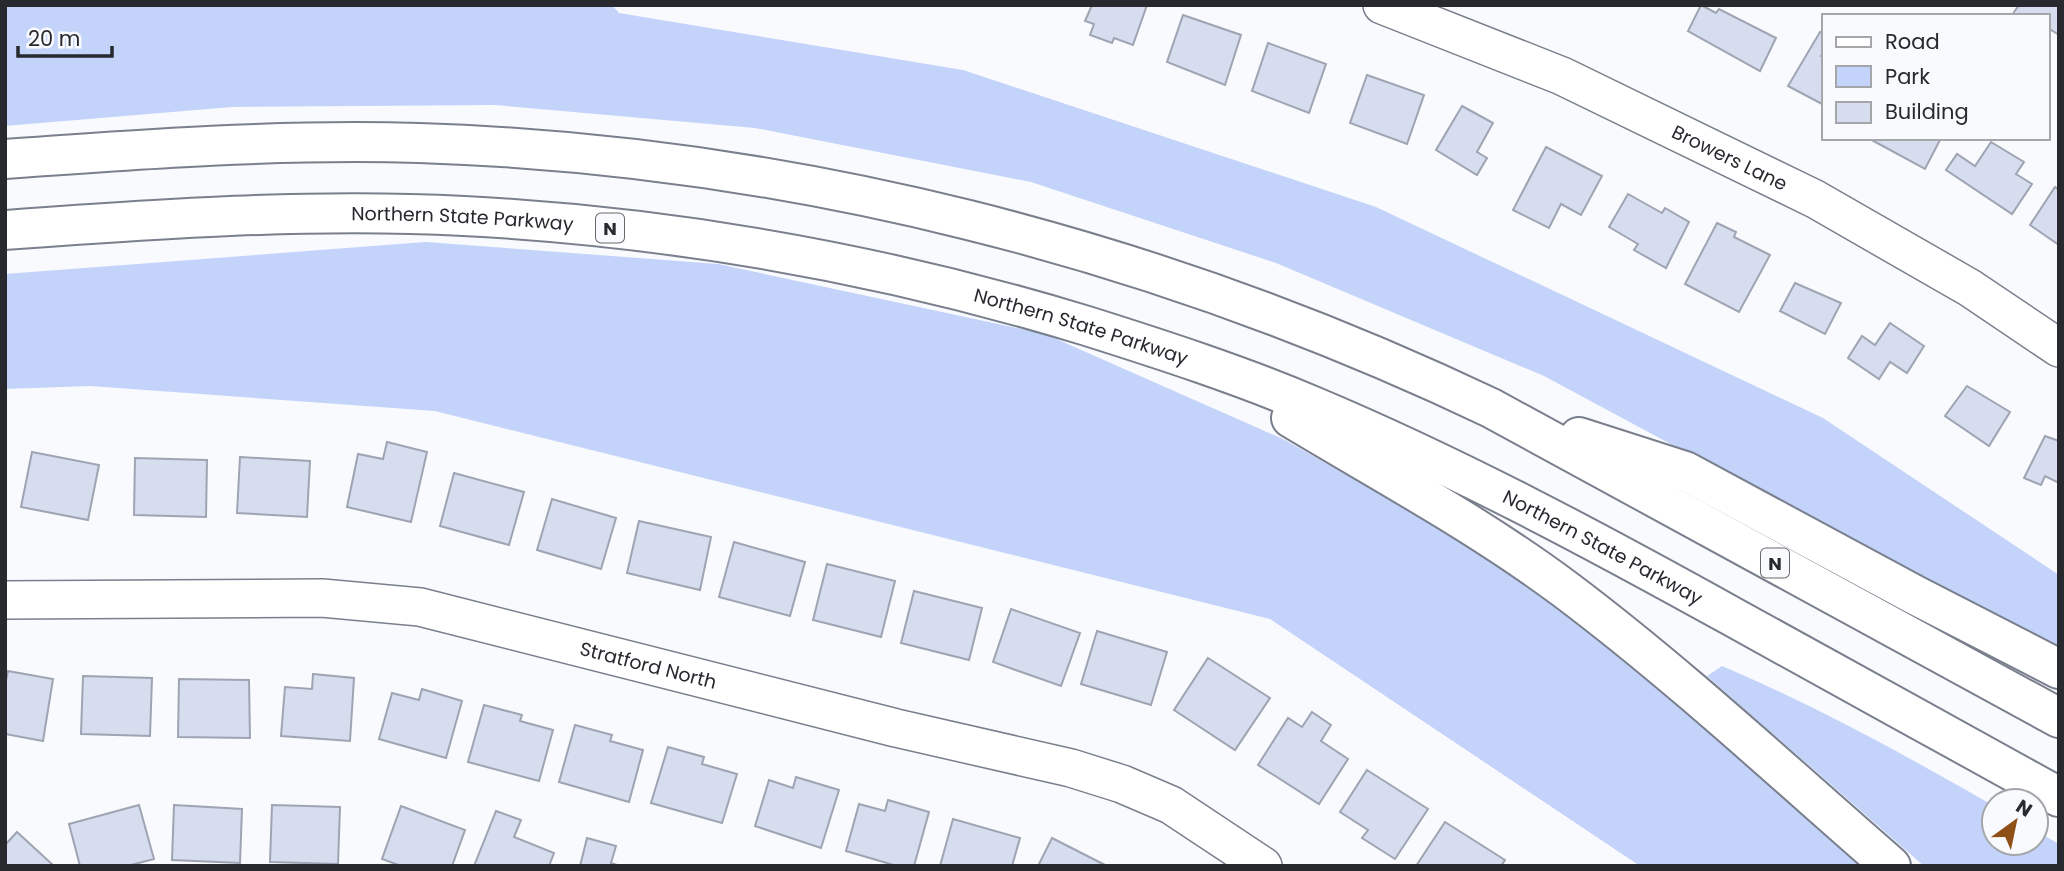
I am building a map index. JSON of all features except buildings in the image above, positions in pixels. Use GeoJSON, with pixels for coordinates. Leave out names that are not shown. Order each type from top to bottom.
{"type":"FeatureCollection","features":[{"type":"Feature","properties":{"kind":"highway","name":"N"},"geometry":{"type":"LineString","coordinates":[[5,159],[243,144],[420,143],[592,155],[769,178],[939,211],[1111,259],[1289,320],[1383,358],[1491,408],[2059,718]]}},
{"type":"Feature","properties":{"kind":"highway","name":"Northern State Parkway"},"geometry":{"type":"LineString","coordinates":[[5,230],[230,215],[345,213],[462,216],[632,230],[748,246],[919,280],[1033,310],[1199,363],[1309,404],[1526,505],[2059,797]]}},
{"type":"Feature","properties":{"kind":"highway"},"geometry":{"type":"LineString","coordinates":[[1199,363],[1468,523],[1566,591],[1638,648],[1891,866]]}},
{"type":"Feature","properties":{"kind":"highway"},"geometry":{"type":"LineString","coordinates":[[1491,408],[1685,471],[1914,595],[2059,669]]}},
{"type":"Feature","properties":{"kind":"street","name":"Browers Lane"},"geometry":{"type":"LineString","coordinates":[[1398,8],[1562,76],[1815,200],[1970,288],[2059,348]]}},
{"type":"Feature","properties":{"kind":"street","name":"Stratford North"},"geometry":{"type":"LineString","coordinates":[[5,600],[322,598],[420,607],[896,728],[1071,768],[1122,784],[1171,806],[1263,866]]}},
{"type":"Feature","properties":{"kind":"green space"},"geometry":{"type":"Polygon","coordinates":[[[5,5],[612,5],[619,13],[963,70],[1376,207],[1823,418],[2059,575],[2059,649],[2013,628],[1544,376],[1276,263],[1031,182],[755,128],[495,105],[232,107],[5,126],[5,5]]]}},
{"type":"Feature","properties":{"kind":"green space"},"geometry":{"type":"Polygon","coordinates":[[[426,242],[718,264],[1045,334],[1283,439],[1552,591],[1868,866],[1640,866],[1270,619],[435,411],[90,386],[5,389],[5,274],[426,242]]]}},
{"type":"Feature","properties":{"kind":"green space"},"geometry":{"type":"Polygon","coordinates":[[[1722,666],[1860,732],[1980,798],[1980,857],[2050,857],[2050,839],[2059,844],[2059,866],[1924,866],[1707,676],[1722,666]]]}}]}
